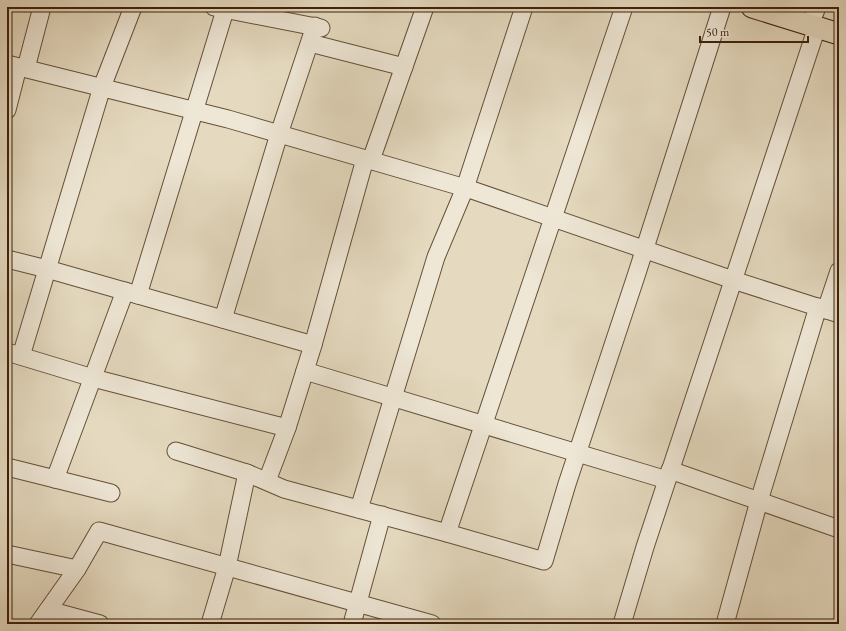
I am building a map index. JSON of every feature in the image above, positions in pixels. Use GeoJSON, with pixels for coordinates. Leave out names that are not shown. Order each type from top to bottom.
{"type":"FeatureCollection","features":[{"type":"Feature","properties":{"kind":"main road"},"geometry":{"type":"LineString","coordinates":[[752,7],[815,20],[839,34]]}},
{"type":"Feature","properties":{"kind":"street"},"geometry":{"type":"LineString","coordinates":[[7,110],[17,66],[42,7]]}},
{"type":"Feature","properties":{"kind":"street"},"geometry":{"type":"LineString","coordinates":[[133,7],[102,88],[47,269],[14,354],[93,378],[287,428]]}},
{"type":"Feature","properties":{"kind":"street"},"geometry":{"type":"LineString","coordinates":[[267,481],[287,428],[305,371],[368,159],[404,67],[425,7]]}},
{"type":"Feature","properties":{"kind":"street"},"geometry":{"type":"LineString","coordinates":[[359,509],[436,257],[465,188],[524,7]]}},
{"type":"Feature","properties":{"kind":"street"},"geometry":{"type":"LineString","coordinates":[[446,533],[624,7]]}},
{"type":"Feature","properties":{"kind":"street"},"geometry":{"type":"LineString","coordinates":[[176,451],[267,481],[284,489],[544,561],[576,454],[645,249],[722,7]]}},
{"type":"Feature","properties":{"kind":"street"},"geometry":{"type":"LineString","coordinates":[[56,479],[93,378],[131,293],[194,110],[222,8],[318,27],[310,43],[279,134],[223,319]]}},
{"type":"Feature","properties":{"kind":"street"},"geometry":{"type":"LineString","coordinates":[[622,624],[645,547],[733,280],[815,20]]}},
{"type":"Feature","properties":{"kind":"street"},"geometry":{"type":"LineString","coordinates":[[310,43],[404,67]]}},
{"type":"Feature","properties":{"kind":"street"},"geometry":{"type":"LineString","coordinates":[[17,66],[194,110],[465,188],[733,280],[828,310]]}},
{"type":"Feature","properties":{"kind":"street"},"geometry":{"type":"LineString","coordinates":[[7,259],[313,345]]}},
{"type":"Feature","properties":{"kind":"street"},"geometry":{"type":"LineString","coordinates":[[725,624],[760,501],[828,310],[839,271]]}},
{"type":"Feature","properties":{"kind":"street"},"geometry":{"type":"LineString","coordinates":[[305,371],[576,454],[669,475],[760,501],[839,529]]}},
{"type":"Feature","properties":{"kind":"street"},"geometry":{"type":"LineString","coordinates":[[7,467],[110,493]]}},
{"type":"Feature","properties":{"kind":"street"},"geometry":{"type":"LineString","coordinates":[[210,624],[227,567],[247,474]]}},
{"type":"Feature","properties":{"kind":"street"},"geometry":{"type":"LineString","coordinates":[[352,624],[382,516]]}},
{"type":"Feature","properties":{"kind":"street"},"geometry":{"type":"LineString","coordinates":[[38,624],[77,568],[99,531],[432,624]]}},
{"type":"Feature","properties":{"kind":"street"},"geometry":{"type":"LineString","coordinates":[[7,554],[77,568]]}},
{"type":"Feature","properties":{"kind":"street"},"geometry":{"type":"LineString","coordinates":[[48,610],[100,624]]}}]}
